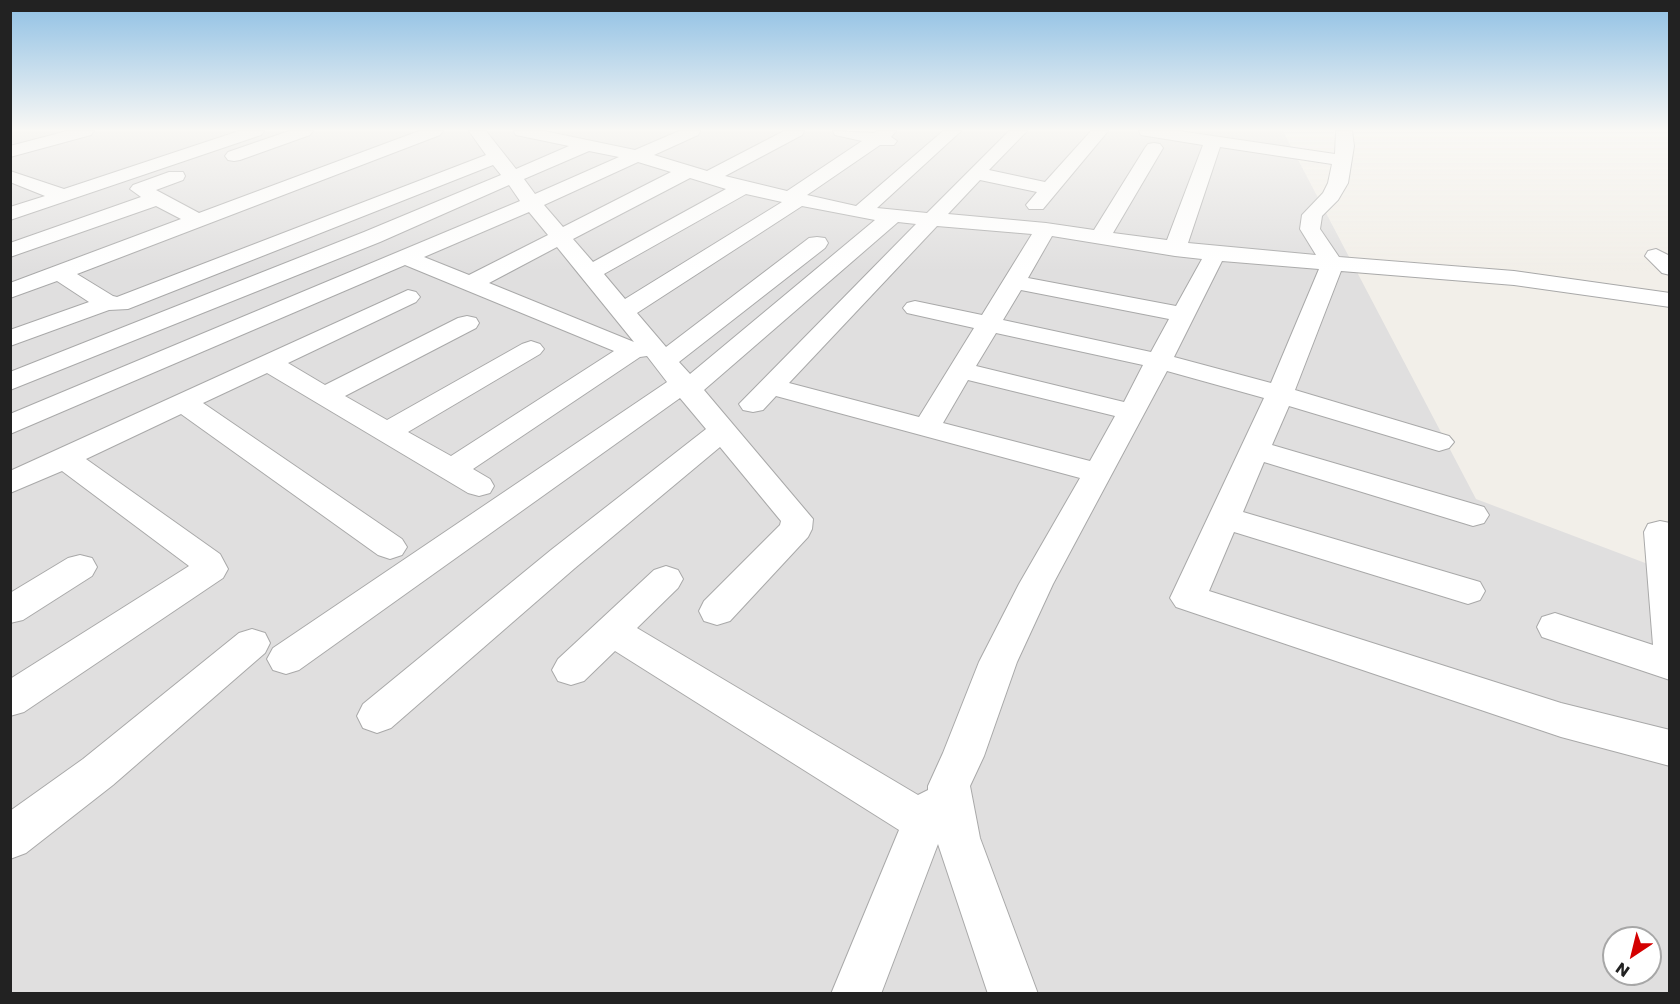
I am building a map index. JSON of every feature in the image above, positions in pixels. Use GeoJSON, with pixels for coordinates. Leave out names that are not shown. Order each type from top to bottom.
{"type":"FeatureCollection","features":[{"type":"Feature","properties":{"kind":"street"},"geometry":{"type":"LineString","coordinates":[[17,178],[64,196]]}},
{"type":"Feature","properties":{"kind":"street"},"geometry":{"type":"LineString","coordinates":[[10,214],[117,178]]}},
{"type":"Feature","properties":{"kind":"street"},"geometry":{"type":"LineString","coordinates":[[171,178],[140,189],[199,221]]}},
{"type":"Feature","properties":{"kind":"street"},"geometry":{"type":"LineString","coordinates":[[10,291],[310,178]]}},
{"type":"Feature","properties":{"kind":"street"},"geometry":{"type":"LineString","coordinates":[[60,273],[101,299],[120,304],[407,178]]}},
{"type":"Feature","properties":{"kind":"street"},"geometry":{"type":"LineString","coordinates":[[10,382],[513,178],[591,272],[664,367],[797,519],[796,529],[717,611]]}},
{"type":"Feature","properties":{"kind":"street"},"geometry":{"type":"LineString","coordinates":[[10,425],[532,202],[577,178]]}},
{"type":"Feature","properties":{"kind":"street"},"geometry":{"type":"LineString","coordinates":[[471,283],[675,178]]}},
{"type":"Feature","properties":{"kind":"street"},"geometry":{"type":"LineString","coordinates":[[712,178],[860,213],[1046,229],[1215,254],[1514,278],[1670,300]]}},
{"type":"Feature","properties":{"kind":"street"},"geometry":{"type":"LineString","coordinates":[[622,311],[796,198],[823,178]]}},
{"type":"Feature","properties":{"kind":"street"},"geometry":{"type":"LineString","coordinates":[[860,213],[899,178]]}},
{"type":"Feature","properties":{"kind":"street"},"geometry":{"type":"LineString","coordinates":[[971,178],[847,309],[761,395],[926,428],[1098,473]]}},
{"type":"Feature","properties":{"kind":"street"},"geometry":{"type":"LineString","coordinates":[[998,178],[1049,189]]}},
{"type":"Feature","properties":{"kind":"street"},"geometry":{"type":"LineString","coordinates":[[1018,226],[1059,178]]}},
{"type":"Feature","properties":{"kind":"street"},"geometry":{"type":"LineString","coordinates":[[1100,237],[1130,178]]}},
{"type":"Feature","properties":{"kind":"street"},"geometry":{"type":"LineString","coordinates":[[1175,249],[1200,178]]}},
{"type":"Feature","properties":{"kind":"street"},"geometry":{"type":"LineString","coordinates":[[1332,264],[1310,229],[1312,215],[1331,196],[1339,178]]}},
{"type":"Feature","properties":{"kind":"street"},"geometry":{"type":"LineString","coordinates":[[591,272],[744,187]]}},
{"type":"Feature","properties":{"kind":"street"},"geometry":{"type":"LineString","coordinates":[[10,251],[155,199]]}},
{"type":"Feature","properties":{"kind":"street"},"geometry":{"type":"LineString","coordinates":[[10,838],[98,772],[664,367],[893,216]]}},
{"type":"Feature","properties":{"kind":"street"},"geometry":{"type":"LineString","coordinates":[[926,428],[1046,229]]}},
{"type":"Feature","properties":{"kind":"street"},"geometry":{"type":"LineString","coordinates":[[451,470],[664,367],[817,243]]}},
{"type":"Feature","properties":{"kind":"street"},"geometry":{"type":"LineString","coordinates":[[856,993],[924,822],[949,786],[963,756],[998,662],[1036,584],[1215,254]]}},
{"type":"Feature","properties":{"kind":"street"},"geometry":{"type":"LineString","coordinates":[[405,257],[471,283],[664,367]]}},
{"type":"Feature","properties":{"kind":"street"},"geometry":{"type":"LineString","coordinates":[[1332,264],[1280,394],[1188,598],[1562,720],[1670,748]]}},
{"type":"Feature","properties":{"kind":"street"},"geometry":{"type":"LineString","coordinates":[[1013,282],[1182,314]]}},
{"type":"Feature","properties":{"kind":"street"},"geometry":{"type":"LineString","coordinates":[[10,483],[408,297]]}},
{"type":"Feature","properties":{"kind":"street"},"geometry":{"type":"LineString","coordinates":[[10,339],[101,299]]}},
{"type":"Feature","properties":{"kind":"street"},"geometry":{"type":"LineString","coordinates":[[915,308],[1159,359],[1439,442]]}},
{"type":"Feature","properties":{"kind":"street"},"geometry":{"type":"LineString","coordinates":[[324,396],[467,323]]}},
{"type":"Feature","properties":{"kind":"street"},"geometry":{"type":"LineString","coordinates":[[386,432],[531,349]]}},
{"type":"Feature","properties":{"kind":"street"},"geometry":{"type":"LineString","coordinates":[[267,362],[478,486]]}},
{"type":"Feature","properties":{"kind":"street"},"geometry":{"type":"LineString","coordinates":[[960,370],[1131,412]]}},
{"type":"Feature","properties":{"kind":"street"},"geometry":{"type":"LineString","coordinates":[[183,402],[390,547]]}},
{"type":"Feature","properties":{"kind":"street"},"geometry":{"type":"LineString","coordinates":[[377,716],[563,559],[722,431]]}},
{"type":"Feature","properties":{"kind":"street"},"geometry":{"type":"LineString","coordinates":[[1255,450],[1473,515]]}},
{"type":"Feature","properties":{"kind":"street"},"geometry":{"type":"LineString","coordinates":[[10,700],[211,569],[208,562],[64,458]]}},
{"type":"Feature","properties":{"kind":"street"},"geometry":{"type":"LineString","coordinates":[[1224,518],[1468,591]]}},
{"type":"Feature","properties":{"kind":"street"},"geometry":{"type":"LineString","coordinates":[[1660,532],[1670,641]]}},
{"type":"Feature","properties":{"kind":"street"},"geometry":{"type":"LineString","coordinates":[[10,610],[80,567]]}},
{"type":"Feature","properties":{"kind":"street"},"geometry":{"type":"LineString","coordinates":[[571,670],[666,579]]}},
{"type":"Feature","properties":{"kind":"street"},"geometry":{"type":"LineString","coordinates":[[1555,627],[1670,665]]}},
{"type":"Feature","properties":{"kind":"street"},"geometry":{"type":"LineString","coordinates":[[612,631],[924,822]]}},
{"type":"Feature","properties":{"kind":"street"},"geometry":{"type":"LineString","coordinates":[[949,786],[958,838],[1013,993]]}},
{"type":"Feature","properties":{"kind":"shaded area"},"geometry":{"type":"Polygon","coordinates":[[[10,178],[1308,178],[1476,499],[1669,572],[1669,993],[11,993],[10,178]]]}}]}
